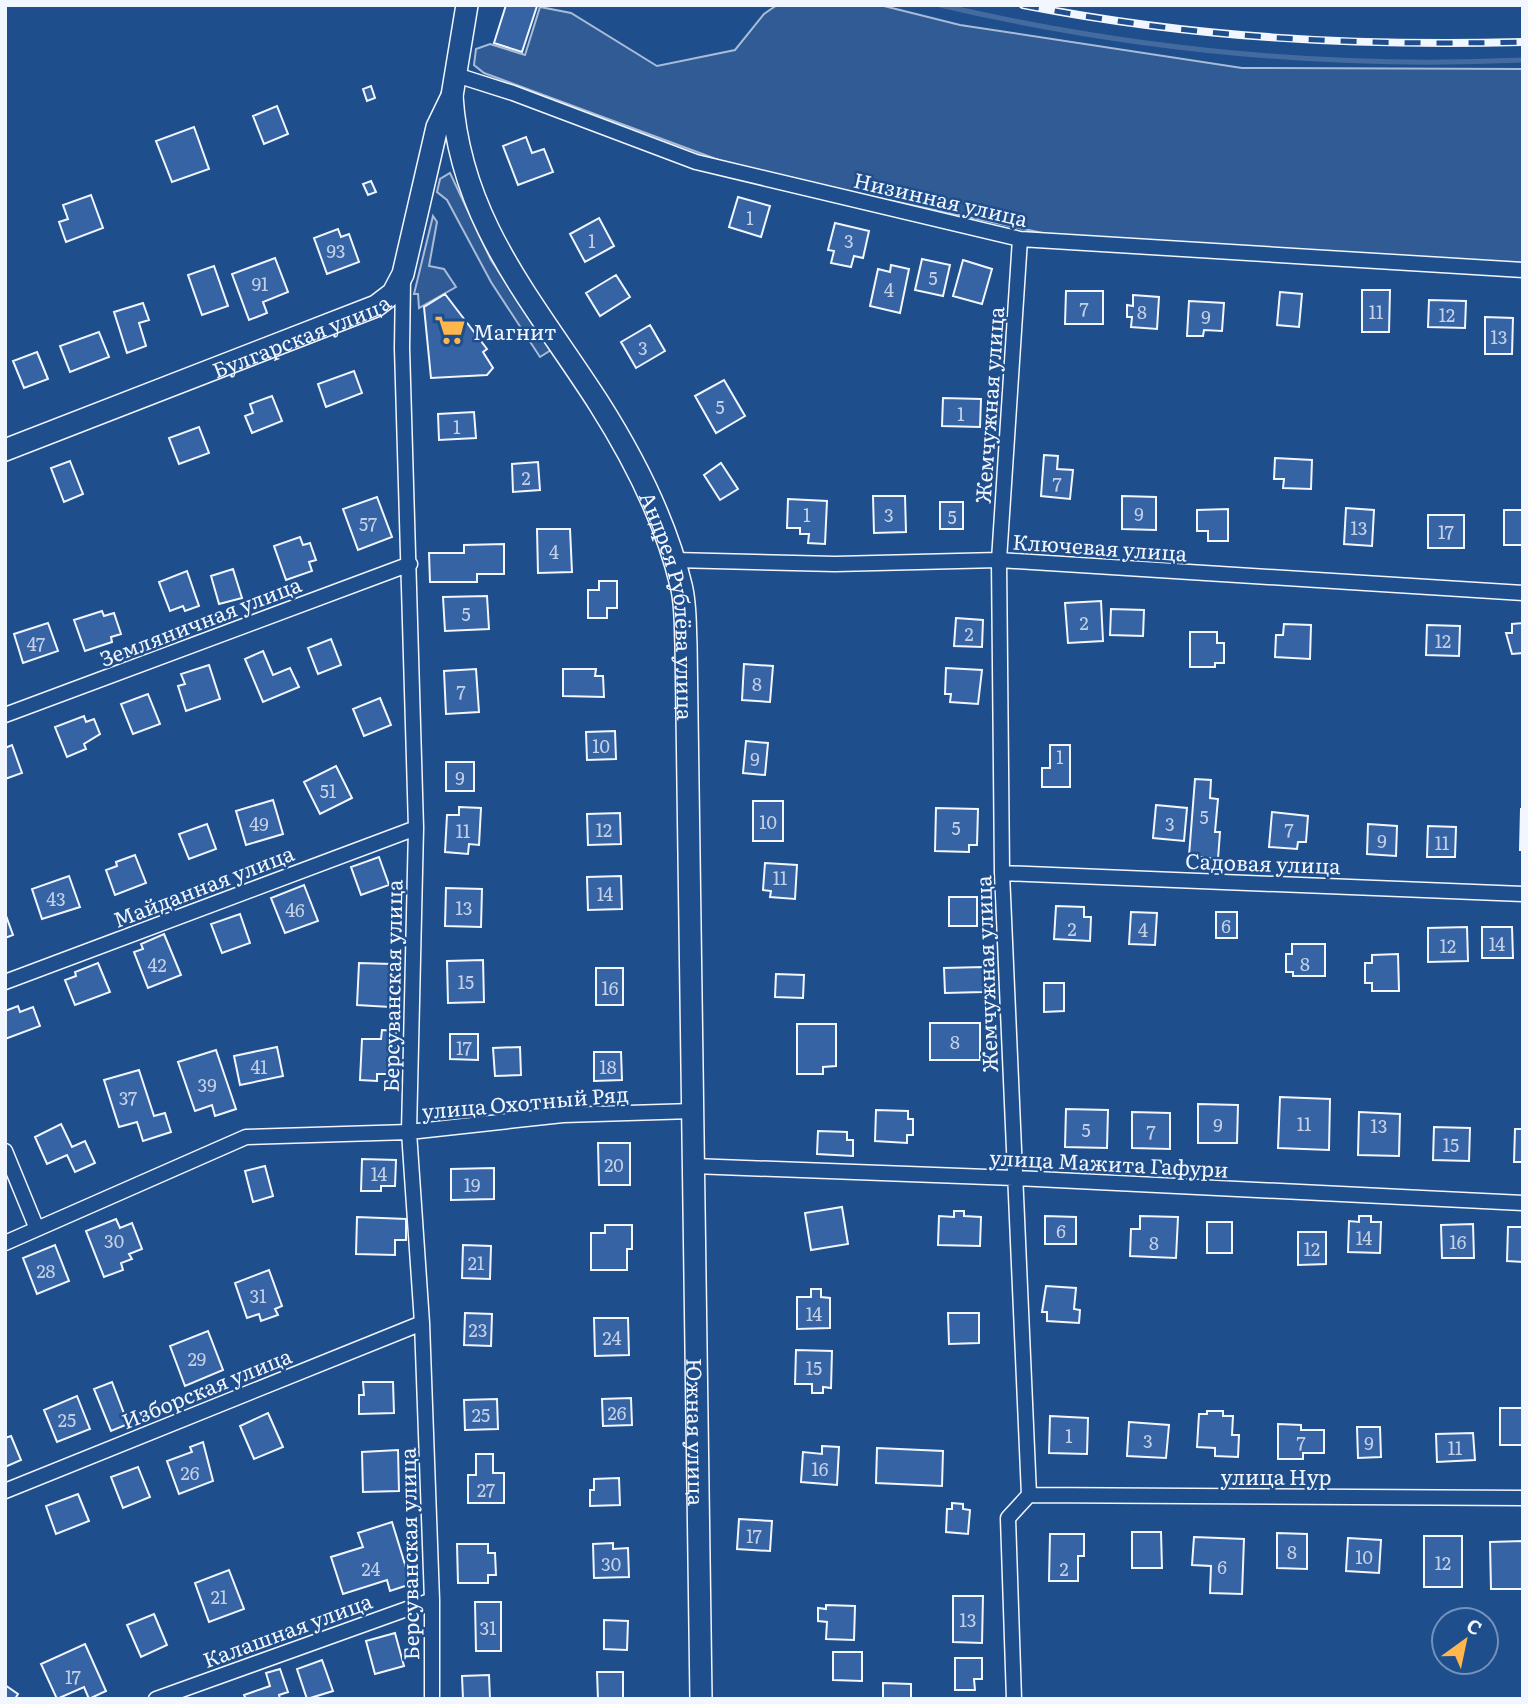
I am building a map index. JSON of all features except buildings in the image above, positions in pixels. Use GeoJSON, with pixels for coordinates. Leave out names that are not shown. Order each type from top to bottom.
{"type":"FeatureCollection","features":[{"type":"Feature","properties":{"kind":"street","name":"Булгарская улица"},"geometry":{"type":"LineString","coordinates":[[5,450],[376,306],[393,293],[403,274],[437,127],[452,85],[467,5]]}},
{"type":"Feature","properties":{"kind":"street","name":"Низинная улица"},"geometry":{"type":"LineString","coordinates":[[452,85],[513,93],[696,162],[1020,239],[1523,270]]}},
{"type":"Feature","properties":{"kind":"street","name":"Андрея Рублёва улица"},"geometry":{"type":"LineString","coordinates":[[452,85],[454,134],[462,168],[490,238],[606,417],[639,475],[674,560],[682,588],[686,644],[694,1166]]}},
{"type":"Feature","properties":{"kind":"street","name":"Жемчужная улица"},"geometry":{"type":"LineString","coordinates":[[1020,239],[999,560],[1002,873],[1029,1495]]}},
{"type":"Feature","properties":{"kind":"street","name":"Берсуванская улица"},"geometry":{"type":"LineString","coordinates":[[403,274],[405,458],[416,828],[409,1132],[422,1323],[432,1600],[432,1699]]}},
{"type":"Feature","properties":{"kind":"street","name":"Ключевая улица"},"geometry":{"type":"LineString","coordinates":[[674,560],[835,564],[999,560],[1523,593]]}},
{"type":"Feature","properties":{"kind":"street","name":"Земляничная улица"},"geometry":{"type":"LineString","coordinates":[[5,715],[410,564]]}},
{"type":"Feature","properties":{"kind":"street","name":"Майданная улица"},"geometry":{"type":"LineString","coordinates":[[5,982],[416,828]]}},
{"type":"Feature","properties":{"kind":"street","name":"Садовая улица"},"geometry":{"type":"LineString","coordinates":[[1002,873],[1523,894]]}},
{"type":"Feature","properties":{"kind":"street","name":"улица Охотный Ряд"},"geometry":{"type":"LineString","coordinates":[[5,1243],[246,1137],[409,1132],[563,1115],[693,1111]]}},
{"type":"Feature","properties":{"kind":"street"},"geometry":{"type":"LineString","coordinates":[[5,1151],[37,1229]]}},
{"type":"Feature","properties":{"kind":"street","name":"улица Мажита Гафури"},"geometry":{"type":"LineString","coordinates":[[694,1166],[1014,1178],[1523,1203]]}},
{"type":"Feature","properties":{"kind":"street","name":"Южная улица"},"geometry":{"type":"LineString","coordinates":[[694,1166],[701,1699]]}},
{"type":"Feature","properties":{"kind":"street","name":"Изборская улица"},"geometry":{"type":"LineString","coordinates":[[5,1491],[422,1323]]}},
{"type":"Feature","properties":{"kind":"street"},"geometry":{"type":"LineString","coordinates":[[1014,1699],[1008,1518],[1029,1495]]}},
{"type":"Feature","properties":{"kind":"street","name":"улица Нур"},"geometry":{"type":"LineString","coordinates":[[1029,1495],[1523,1498]]}},
{"type":"Feature","properties":{"kind":"street","name":"Калашная улица"},"geometry":{"type":"LineString","coordinates":[[156,1699],[432,1600]]}},
{"type":"Feature","properties":{"kind":"shaded area"},"geometry":{"type":"Polygon","coordinates":[[[777,5],[880,5],[960,25],[1242,68],[1523,69],[1523,267],[1061,237],[743,169],[484,73],[474,65],[476,49],[490,44],[525,55],[540,7],[571,13],[657,66],[735,50],[764,14],[777,5]]]}},
{"type":"Feature","properties":{"kind":"shaded area"},"geometry":{"type":"Polygon","coordinates":[[[450,173],[491,260],[551,350],[540,357],[491,282],[447,200],[437,192],[440,179],[450,173]]]}},
{"type":"Feature","properties":{"kind":"shaded area"},"geometry":{"type":"Polygon","coordinates":[[[433,216],[437,222],[429,266],[444,269],[456,287],[419,308],[418,294],[414,294],[433,216]]]}},
{"type":"Feature","properties":{"kind":"waterway"},"geometry":{"type":"LineString","coordinates":[[940,5],[1085,34],[1230,53],[1376,62],[1523,60]]}},
{"type":"Feature","properties":{"kind":"railway"},"geometry":{"type":"LineString","coordinates":[[1023,5],[1149,25],[1272,37],[1396,43],[1523,42]]}},
{"type":"Feature","properties":{"kind":"place","name":"Магнит"},"geometry":{"type":"Point","coordinates":[450,330]}}]}
